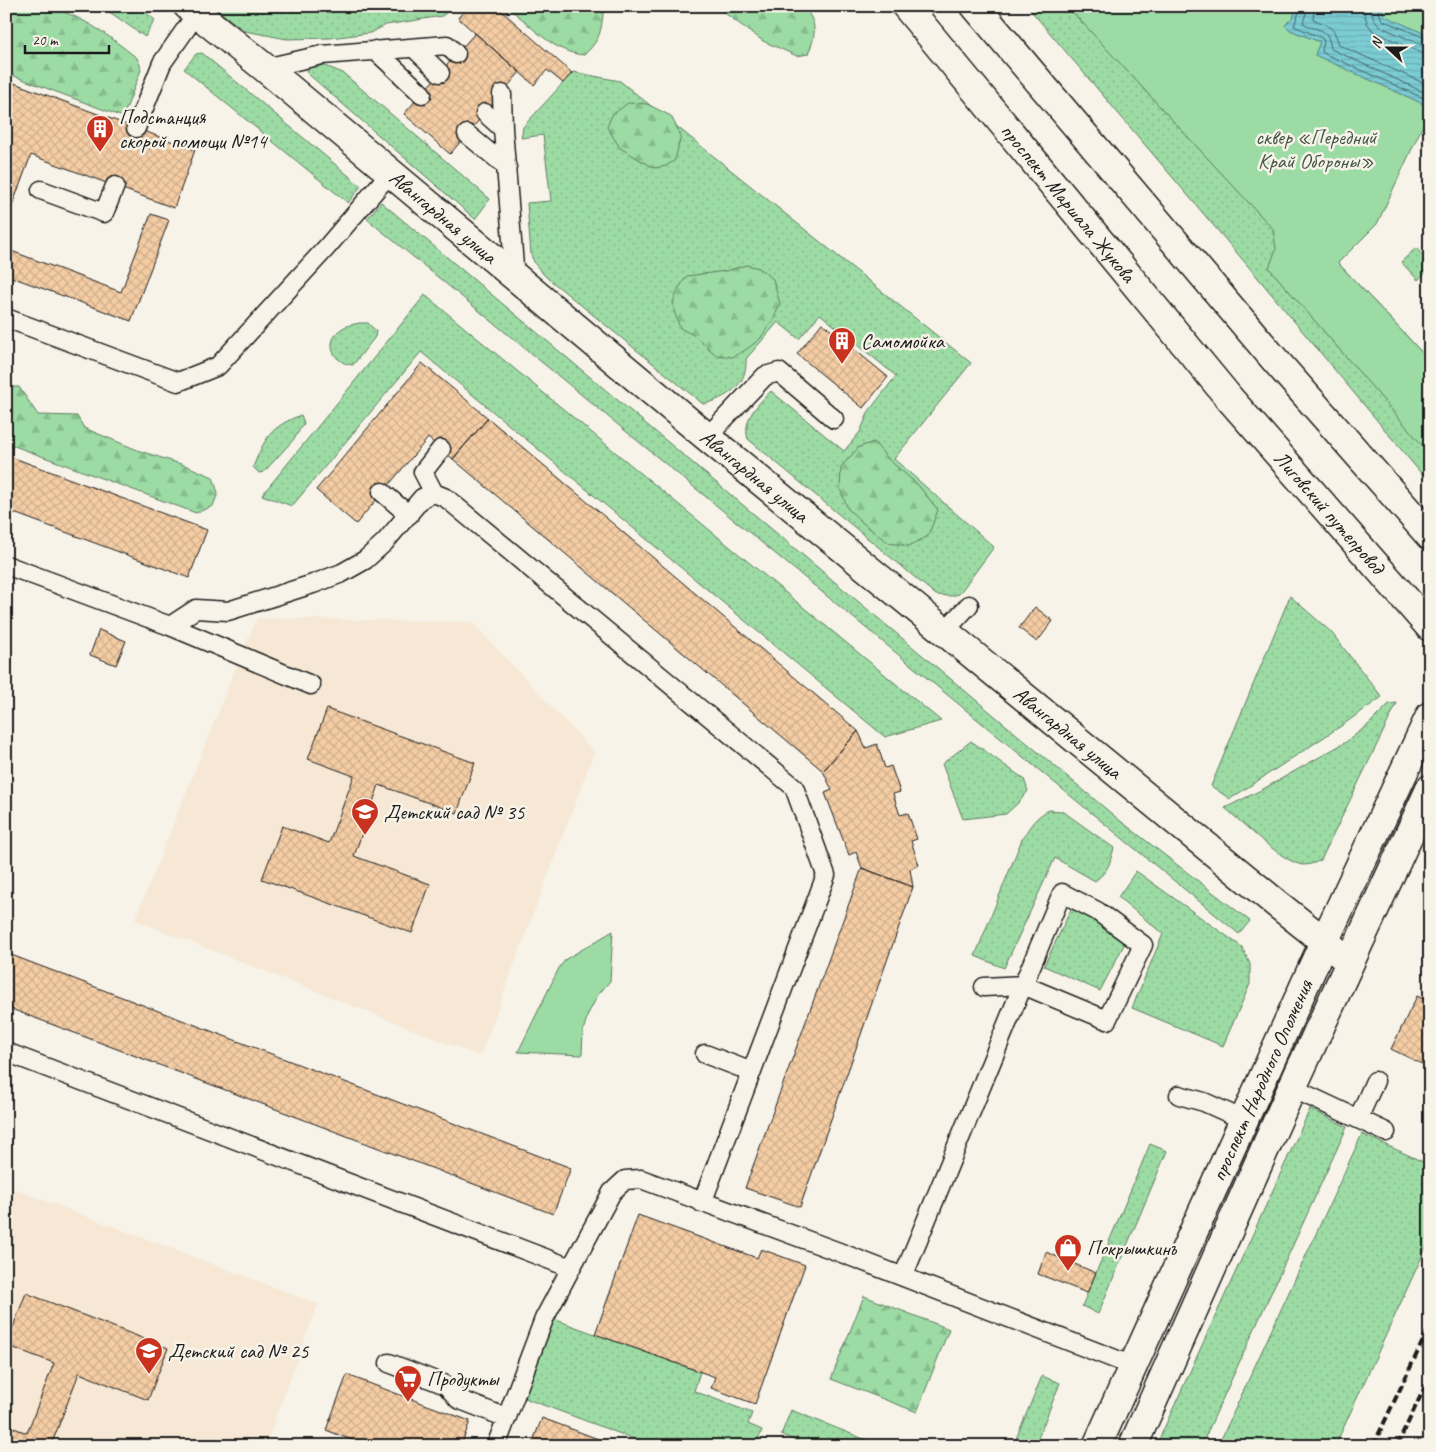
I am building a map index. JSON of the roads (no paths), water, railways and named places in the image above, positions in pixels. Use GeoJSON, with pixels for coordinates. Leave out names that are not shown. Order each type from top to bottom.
{"type":"FeatureCollection","features":[{"type":"Feature","properties":{"kind":"main road","name":"проспект Маршала Жукова"},"geometry":{"type":"LineString","coordinates":[[906,6],[1230,398]]}},
{"type":"Feature","properties":{"kind":"main road"},"geometry":{"type":"LineString","coordinates":[[975,6],[1275,360],[1430,536]]}},
{"type":"Feature","properties":{"kind":"main road","name":"Авангардная улица"},"geometry":{"type":"LineString","coordinates":[[192,10],[265,68],[707,437],[1324,942],[1350,961]]}},
{"type":"Feature","properties":{"kind":"main road","name":"Лиговский путепровод"},"geometry":{"type":"LineString","coordinates":[[1230,398],[1430,627]]}},
{"type":"Feature","properties":{"kind":"main road","name":"проспект Народного Ополчения"},"geometry":{"type":"LineString","coordinates":[[1097,1446],[1324,942],[1430,716]]}},
{"type":"Feature","properties":{"kind":"main road","name":"проспект Народного Ополчения"},"geometry":{"type":"LineString","coordinates":[[1133,1446],[1292,1088],[1350,961],[1427,802]]}},
{"type":"Feature","properties":{"kind":"lane"},"geometry":{"type":"LineString","coordinates":[[136,128],[162,63],[192,10]]}},
{"type":"Feature","properties":{"kind":"lane"},"geometry":{"type":"LineString","coordinates":[[265,68],[307,57],[375,50],[447,45],[456,54]]}},
{"type":"Feature","properties":{"kind":"lane"},"geometry":{"type":"LineString","coordinates":[[414,48],[440,73]]}},
{"type":"Feature","properties":{"kind":"lane"},"geometry":{"type":"LineString","coordinates":[[375,50],[422,94]]}},
{"type":"Feature","properties":{"kind":"lane"},"geometry":{"type":"LineString","coordinates":[[502,94],[515,278]]}},
{"type":"Feature","properties":{"kind":"lane"},"geometry":{"type":"LineString","coordinates":[[485,113],[503,129]]}},
{"type":"Feature","properties":{"kind":"lane"},"geometry":{"type":"LineString","coordinates":[[467,134],[507,167]]}},
{"type":"Feature","properties":{"kind":"lane"},"geometry":{"type":"LineString","coordinates":[[6,318],[178,382],[218,366],[390,173]]}},
{"type":"Feature","properties":{"kind":"lane"},"geometry":{"type":"LineString","coordinates":[[41,190],[104,213],[115,186]]}},
{"type":"Feature","properties":{"kind":"lane"},"geometry":{"type":"LineString","coordinates":[[707,437],[764,376],[779,372],[834,419]]}},
{"type":"Feature","properties":{"kind":"lane"},"geometry":{"type":"LineString","coordinates":[[441,449],[423,472],[434,493],[446,498],[794,787],[826,875],[702,1203]]}},
{"type":"Feature","properties":{"kind":"lane"},"geometry":{"type":"LineString","coordinates":[[382,492],[409,515]]}},
{"type":"Feature","properties":{"kind":"lane"},"geometry":{"type":"LineString","coordinates":[[170,626],[196,609],[228,610],[313,584],[342,573],[364,560],[384,542],[422,498],[434,493]]}},
{"type":"Feature","properties":{"kind":"lane"},"geometry":{"type":"LineString","coordinates":[[6,565],[170,626],[311,685]]}},
{"type":"Feature","properties":{"kind":"lane"},"geometry":{"type":"LineString","coordinates":[[945,631],[969,604]]}},
{"type":"Feature","properties":{"kind":"lane"},"geometry":{"type":"LineString","coordinates":[[903,1277],[1023,985],[1062,893],[1097,911],[1143,945],[1107,1020],[1023,985],[984,987]]}},
{"type":"Feature","properties":{"kind":"lane"},"geometry":{"type":"LineString","coordinates":[[6,1052],[571,1268]]}},
{"type":"Feature","properties":{"kind":"lane"},"geometry":{"type":"LineString","coordinates":[[705,1054],[752,1072]]}},
{"type":"Feature","properties":{"kind":"lane"},"geometry":{"type":"LineString","coordinates":[[1358,1119],[1375,1081]]}},
{"type":"Feature","properties":{"kind":"lane"},"geometry":{"type":"LineString","coordinates":[[1292,1088],[1386,1132]]}},
{"type":"Feature","properties":{"kind":"lane"},"geometry":{"type":"LineString","coordinates":[[1179,1095],[1204,1102],[1244,1120]]}},
{"type":"Feature","properties":{"kind":"lane"},"geometry":{"type":"LineString","coordinates":[[496,1446],[544,1319],[612,1192],[625,1180],[642,1179],[1133,1366]]}},
{"type":"Feature","properties":{"kind":"lane"},"geometry":{"type":"LineString","coordinates":[[389,1363],[446,1386],[458,1400],[507,1418]]}},
{"type":"Feature","properties":{"kind":"water"},"geometry":{"type":"Polygon","coordinates":[[[1297,6],[1381,6],[1385,16],[1430,36],[1430,103],[1428,106],[1315,55],[1320,42],[1290,30],[1285,25],[1293,17],[1297,6]]]}},
{"type":"Feature","properties":{"kind":"railway"},"geometry":{"type":"LineString","coordinates":[[1373,1446],[1430,1326]]}},
{"type":"Feature","properties":{"kind":"railway"},"geometry":{"type":"LineString","coordinates":[[1397,1446],[1430,1376]]}},
{"type":"Feature","properties":{"kind":"place","name":"Подстанция скорой помощи №14"},"geometry":{"type":"Point","coordinates":[100,153]}},
{"type":"Feature","properties":{"kind":"place","name":"Самомойка"},"geometry":{"type":"Point","coordinates":[842,365]}},
{"type":"Feature","properties":{"kind":"place","name":"Детский сад № 35"},"geometry":{"type":"Point","coordinates":[365,836]}},
{"type":"Feature","properties":{"kind":"place","name":"Покрышкинъ"},"geometry":{"type":"Point","coordinates":[1068,1272]}},
{"type":"Feature","properties":{"kind":"place","name":"Детский сад № 25"},"geometry":{"type":"Point","coordinates":[149,1375]}},
{"type":"Feature","properties":{"kind":"place","name":"Продукты"},"geometry":{"type":"Point","coordinates":[408,1403]}},
{"type":"Feature","properties":{"kind":"park label","name":"сквер «Передний Край Обороны»"},"geometry":{"type":"Point","coordinates":[1316,149]}}]}
